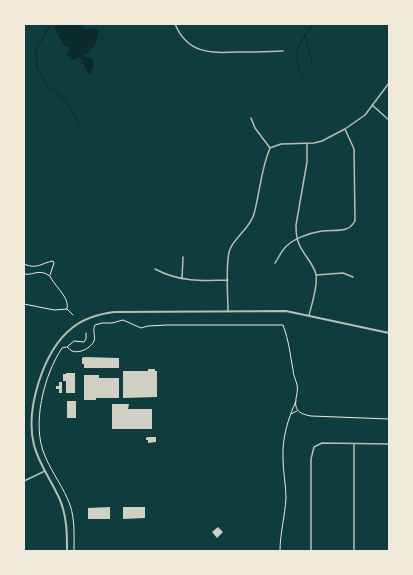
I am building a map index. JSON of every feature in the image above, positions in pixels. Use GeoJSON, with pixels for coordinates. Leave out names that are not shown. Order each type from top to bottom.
{"type":"FeatureCollection","features":[{"type":"Feature","properties":{"kind":"street"},"geometry":{"type":"LineString","coordinates":[[176,24],[183,38],[193,47],[203,51],[215,53],[283,51]]}},
{"type":"Feature","properties":{"kind":"street"},"geometry":{"type":"LineString","coordinates":[[228,311],[228,254],[230,249],[250,224],[254,214],[265,160],[270,148],[282,144],[307,144],[322,141],[345,129],[365,115],[389,82]]}},
{"type":"Feature","properties":{"kind":"street"},"geometry":{"type":"LineString","coordinates":[[372,106],[389,120]]}},
{"type":"Feature","properties":{"kind":"street"},"geometry":{"type":"LineString","coordinates":[[251,118],[255,128],[270,148]]}},
{"type":"Feature","properties":{"kind":"street"},"geometry":{"type":"LineString","coordinates":[[275,263],[283,249],[297,240],[314,232],[346,230],[353,225],[355,221],[354,149],[345,129]]}},
{"type":"Feature","properties":{"kind":"street"},"geometry":{"type":"LineString","coordinates":[[307,144],[307,162],[296,225],[297,240],[312,264],[316,275],[315,288],[309,315]]}},
{"type":"Feature","properties":{"kind":"street"},"geometry":{"type":"LineString","coordinates":[[182,279],[183,257]]}},
{"type":"Feature","properties":{"kind":"street"},"geometry":{"type":"LineString","coordinates":[[155,269],[165,275],[194,281],[228,280]]}},
{"type":"Feature","properties":{"kind":"street"},"geometry":{"type":"LineString","coordinates":[[316,275],[342,274],[353,277]]}},
{"type":"Feature","properties":{"kind":"street"},"geometry":{"type":"LineString","coordinates":[[67,551],[67,527],[65,515],[60,499],[45,472],[34,445],[32,431],[33,408],[47,360],[55,347],[68,332],[80,322],[106,313],[286,311],[389,333]]}},
{"type":"Feature","properties":{"kind":"street"},"geometry":{"type":"LineString","coordinates":[[311,551],[310,459],[314,447],[322,444],[389,444]]}},
{"type":"Feature","properties":{"kind":"street"},"geometry":{"type":"LineString","coordinates":[[354,444],[354,551]]}},
{"type":"Feature","properties":{"kind":"street"},"geometry":{"type":"LineString","coordinates":[[24,481],[45,472]]}},
{"type":"Feature","properties":{"kind":"path"},"geometry":{"type":"LineString","coordinates":[[24,264],[30,267],[39,267],[53,262],[54,263],[50,276],[53,283],[65,299],[68,306],[67,309],[73,315]]}},
{"type":"Feature","properties":{"kind":"path"},"geometry":{"type":"LineString","coordinates":[[24,274],[39,271],[50,276]]}},
{"type":"Feature","properties":{"kind":"path"},"geometry":{"type":"LineString","coordinates":[[24,304],[54,310],[67,309]]}},
{"type":"Feature","properties":{"kind":"path"},"geometry":{"type":"LineString","coordinates":[[67,347],[72,351],[88,348],[94,341],[95,337],[93,330],[95,325],[124,320],[141,328],[167,325],[283,325],[292,356],[292,369],[298,385],[296,400],[284,440],[283,452],[286,496],[280,537],[280,551]]}},
{"type":"Feature","properties":{"kind":"path"},"geometry":{"type":"LineString","coordinates":[[74,551],[71,506],[44,456],[38,426],[44,390],[57,355],[62,348],[67,347],[74,341],[84,342],[86,339],[86,333]]}},
{"type":"Feature","properties":{"kind":"path"},"geometry":{"type":"LineString","coordinates":[[296,400],[298,410],[302,414],[311,416],[389,419]]}},
{"type":"Feature","properties":{"kind":"path"},"geometry":{"type":"LineString","coordinates":[[291,414],[298,410]]}},
{"type":"Feature","properties":{"kind":"water"},"geometry":{"type":"Polygon","coordinates":[[[58,24],[86,24],[83,27],[86,30],[91,28],[99,30],[95,45],[83,56],[93,59],[94,64],[91,74],[88,74],[84,64],[80,64],[83,62],[80,57],[72,60],[66,54],[71,48],[63,45],[55,28],[58,24]]]}},
{"type":"Feature","properties":{"kind":"building"},"geometry":{"type":"Polygon","coordinates":[[[82,358],[119,358],[119,368],[84,368],[82,358]]]}},
{"type":"Feature","properties":{"kind":"building"},"geometry":{"type":"Polygon","coordinates":[[[148,369],[155,369],[155,371],[157,371],[157,397],[123,398],[123,371],[148,371],[148,369]]]}},
{"type":"Feature","properties":{"kind":"building"},"geometry":{"type":"Polygon","coordinates":[[[75,373],[75,393],[66,393],[66,381],[63,381],[63,374],[75,373]]]}},
{"type":"Feature","properties":{"kind":"building"},"geometry":{"type":"Polygon","coordinates":[[[84,375],[99,375],[99,378],[119,378],[119,398],[96,398],[96,400],[84,400],[84,375]]]}},
{"type":"Feature","properties":{"kind":"building"},"geometry":{"type":"Polygon","coordinates":[[[59,382],[62,382],[62,393],[59,393],[59,389],[56,389],[56,386],[59,386],[59,382]]]}},
{"type":"Feature","properties":{"kind":"building"},"geometry":{"type":"Polygon","coordinates":[[[67,401],[76,401],[76,418],[67,418],[67,401]]]}},
{"type":"Feature","properties":{"kind":"building"},"geometry":{"type":"Polygon","coordinates":[[[112,404],[129,404],[128,409],[152,409],[152,429],[112,429],[112,404]]]}},
{"type":"Feature","properties":{"kind":"building"},"geometry":{"type":"Polygon","coordinates":[[[156,437],[156,442],[148,443],[146,438],[156,437]]]}},
{"type":"Feature","properties":{"kind":"building"},"geometry":{"type":"Polygon","coordinates":[[[110,507],[110,519],[88,519],[88,508],[110,507]]]}},
{"type":"Feature","properties":{"kind":"building"},"geometry":{"type":"Polygon","coordinates":[[[123,507],[145,507],[145,518],[123,519],[123,507]]]}},
{"type":"Feature","properties":{"kind":"building"},"geometry":{"type":"Polygon","coordinates":[[[218,527],[223,532],[217,538],[212,532],[218,527]]]}},
{"type":"Feature","properties":{"kind":"waterway"},"geometry":{"type":"LineString","coordinates":[[51,24],[36,50],[37,68],[46,84],[66,101],[79,123]]}},
{"type":"Feature","properties":{"kind":"waterway"},"geometry":{"type":"LineString","coordinates":[[303,78],[298,63],[297,54],[299,46],[309,29],[315,24]]}},
{"type":"Feature","properties":{"kind":"waterway"},"geometry":{"type":"LineString","coordinates":[[305,35],[312,64]]}}]}
